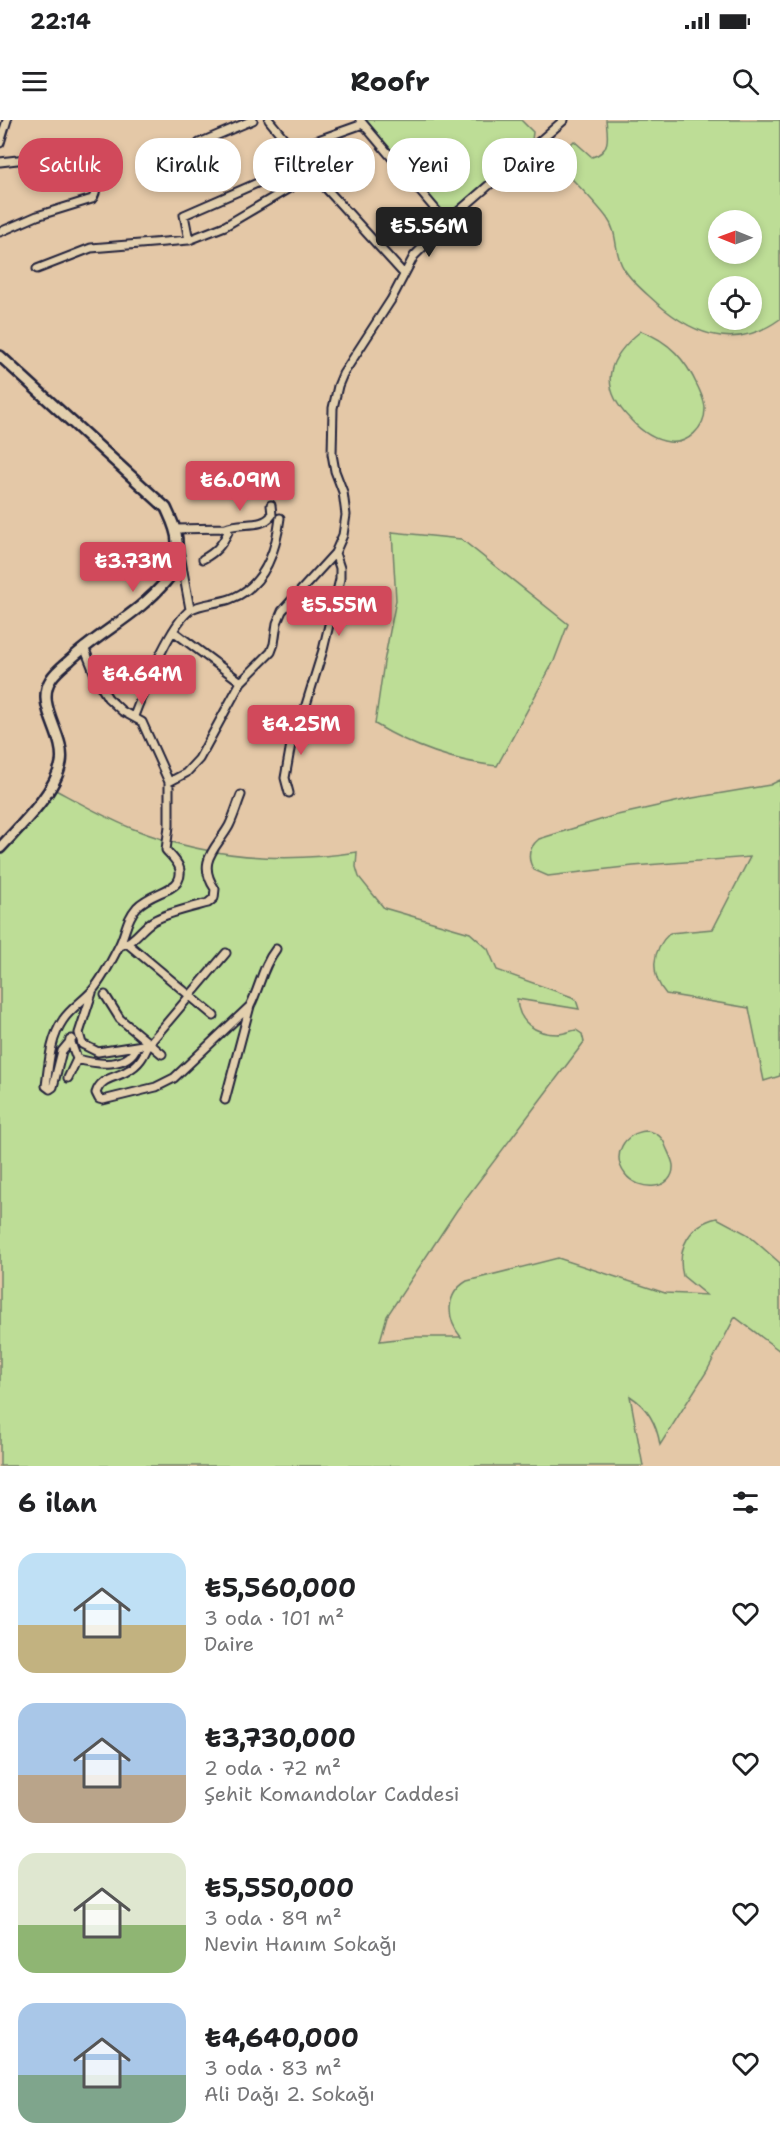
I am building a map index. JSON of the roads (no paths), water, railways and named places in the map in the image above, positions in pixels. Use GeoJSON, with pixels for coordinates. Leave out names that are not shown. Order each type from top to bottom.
{"type":"FeatureCollection","features":[{"type":"Feature","properties":{"kind":"main road"},"geometry":{"type":"LineString","coordinates":[[0,356],[166,508],[175,529],[177,542],[176,559],[167,581],[147,600],[84,647],[51,678],[46,690],[46,701],[60,744],[61,763],[38,806],[0,848]]}},
{"type":"Feature","properties":{"kind":"street"},"geometry":{"type":"LineString","coordinates":[[0,143],[7,120]]}},
{"type":"Feature","properties":{"kind":"street"},"geometry":{"type":"LineString","coordinates":[[211,138],[253,120]]}},
{"type":"Feature","properties":{"kind":"street"},"geometry":{"type":"LineString","coordinates":[[269,120],[284,138]]}},
{"type":"Feature","properties":{"kind":"street"},"geometry":{"type":"LineString","coordinates":[[169,782],[186,773],[199,759],[241,682],[271,652],[282,611],[335,553],[343,535],[346,515],[343,492],[333,463],[335,398],[343,374],[391,300],[414,256],[447,223],[564,120]]}},
{"type":"Feature","properties":{"kind":"street"},"geometry":{"type":"LineString","coordinates":[[321,138],[361,122],[447,223]]}},
{"type":"Feature","properties":{"kind":"street"},"geometry":{"type":"LineString","coordinates":[[0,162],[35,158],[87,147],[93,152],[98,191],[93,200],[37,216],[0,232]]}},
{"type":"Feature","properties":{"kind":"street"},"geometry":{"type":"LineString","coordinates":[[189,240],[184,215],[253,185]]}},
{"type":"Feature","properties":{"kind":"street"},"geometry":{"type":"LineString","coordinates":[[37,269],[92,248],[189,240],[225,226],[283,192]]}},
{"type":"Feature","properties":{"kind":"street"},"geometry":{"type":"LineString","coordinates":[[329,192],[404,274]]}},
{"type":"Feature","properties":{"kind":"street"},"geometry":{"type":"LineString","coordinates":[[175,529],[226,528],[232,525],[259,524],[272,515],[271,505]]}},
{"type":"Feature","properties":{"kind":"street"},"geometry":{"type":"LineString","coordinates":[[134,716],[150,675],[173,631],[190,609],[231,599],[246,591],[258,579],[268,565],[277,542],[280,518]]}},
{"type":"Feature","properties":{"kind":"street"},"geometry":{"type":"LineString","coordinates":[[203,559],[214,554],[222,545],[228,532],[226,528]]}},
{"type":"Feature","properties":{"kind":"street"},"geometry":{"type":"LineString","coordinates":[[177,542],[190,609]]}},
{"type":"Feature","properties":{"kind":"street"},"geometry":{"type":"LineString","coordinates":[[289,793],[285,778],[291,744],[301,722],[323,650],[340,579],[340,568],[335,553]]}},
{"type":"Feature","properties":{"kind":"street"},"geometry":{"type":"LineString","coordinates":[[173,631],[241,682]]}},
{"type":"Feature","properties":{"kind":"street"},"geometry":{"type":"LineString","coordinates":[[84,647],[98,682],[108,698],[122,711],[142,722],[169,782],[169,826],[166,850],[179,865],[180,876],[174,886],[153,895],[135,910],[125,925],[119,946],[93,990],[79,1037],[85,1047],[98,1052],[149,1044]]}},
{"type":"Feature","properties":{"kind":"street"},"geometry":{"type":"LineString","coordinates":[[119,946],[128,944],[154,920],[208,903],[214,898],[215,889],[210,881],[207,863],[210,854],[229,826],[241,795]]}},
{"type":"Feature","properties":{"kind":"street"},"geometry":{"type":"LineString","coordinates":[[128,944],[214,1016]]}},
{"type":"Feature","properties":{"kind":"street"},"geometry":{"type":"LineString","coordinates":[[225,1100],[249,1006],[258,989],[267,961],[276,949]]}},
{"type":"Feature","properties":{"kind":"street"},"geometry":{"type":"LineString","coordinates":[[226,952],[149,1044],[142,1059],[127,1071],[100,1084],[96,1093],[99,1099],[103,1100],[156,1087],[174,1078],[249,1006]]}},
{"type":"Feature","properties":{"kind":"street"},"geometry":{"type":"LineString","coordinates":[[79,1037],[70,1040],[62,1051],[53,1087],[50,1089],[46,1085],[54,1038],[63,1019],[93,990]]}},
{"type":"Feature","properties":{"kind":"street"},"geometry":{"type":"LineString","coordinates":[[105,995],[120,1019],[162,1054]]}},
{"type":"Feature","properties":{"kind":"street"},"geometry":{"type":"LineString","coordinates":[[70,1040],[78,1059]]}},
{"type":"Feature","properties":{"kind":"street"},"geometry":{"type":"LineString","coordinates":[[78,1059],[96,1064],[112,1063],[127,1058],[137,1046]]}},
{"type":"Feature","properties":{"kind":"street"},"geometry":{"type":"LineString","coordinates":[[68,1078],[78,1059]]}}]}
